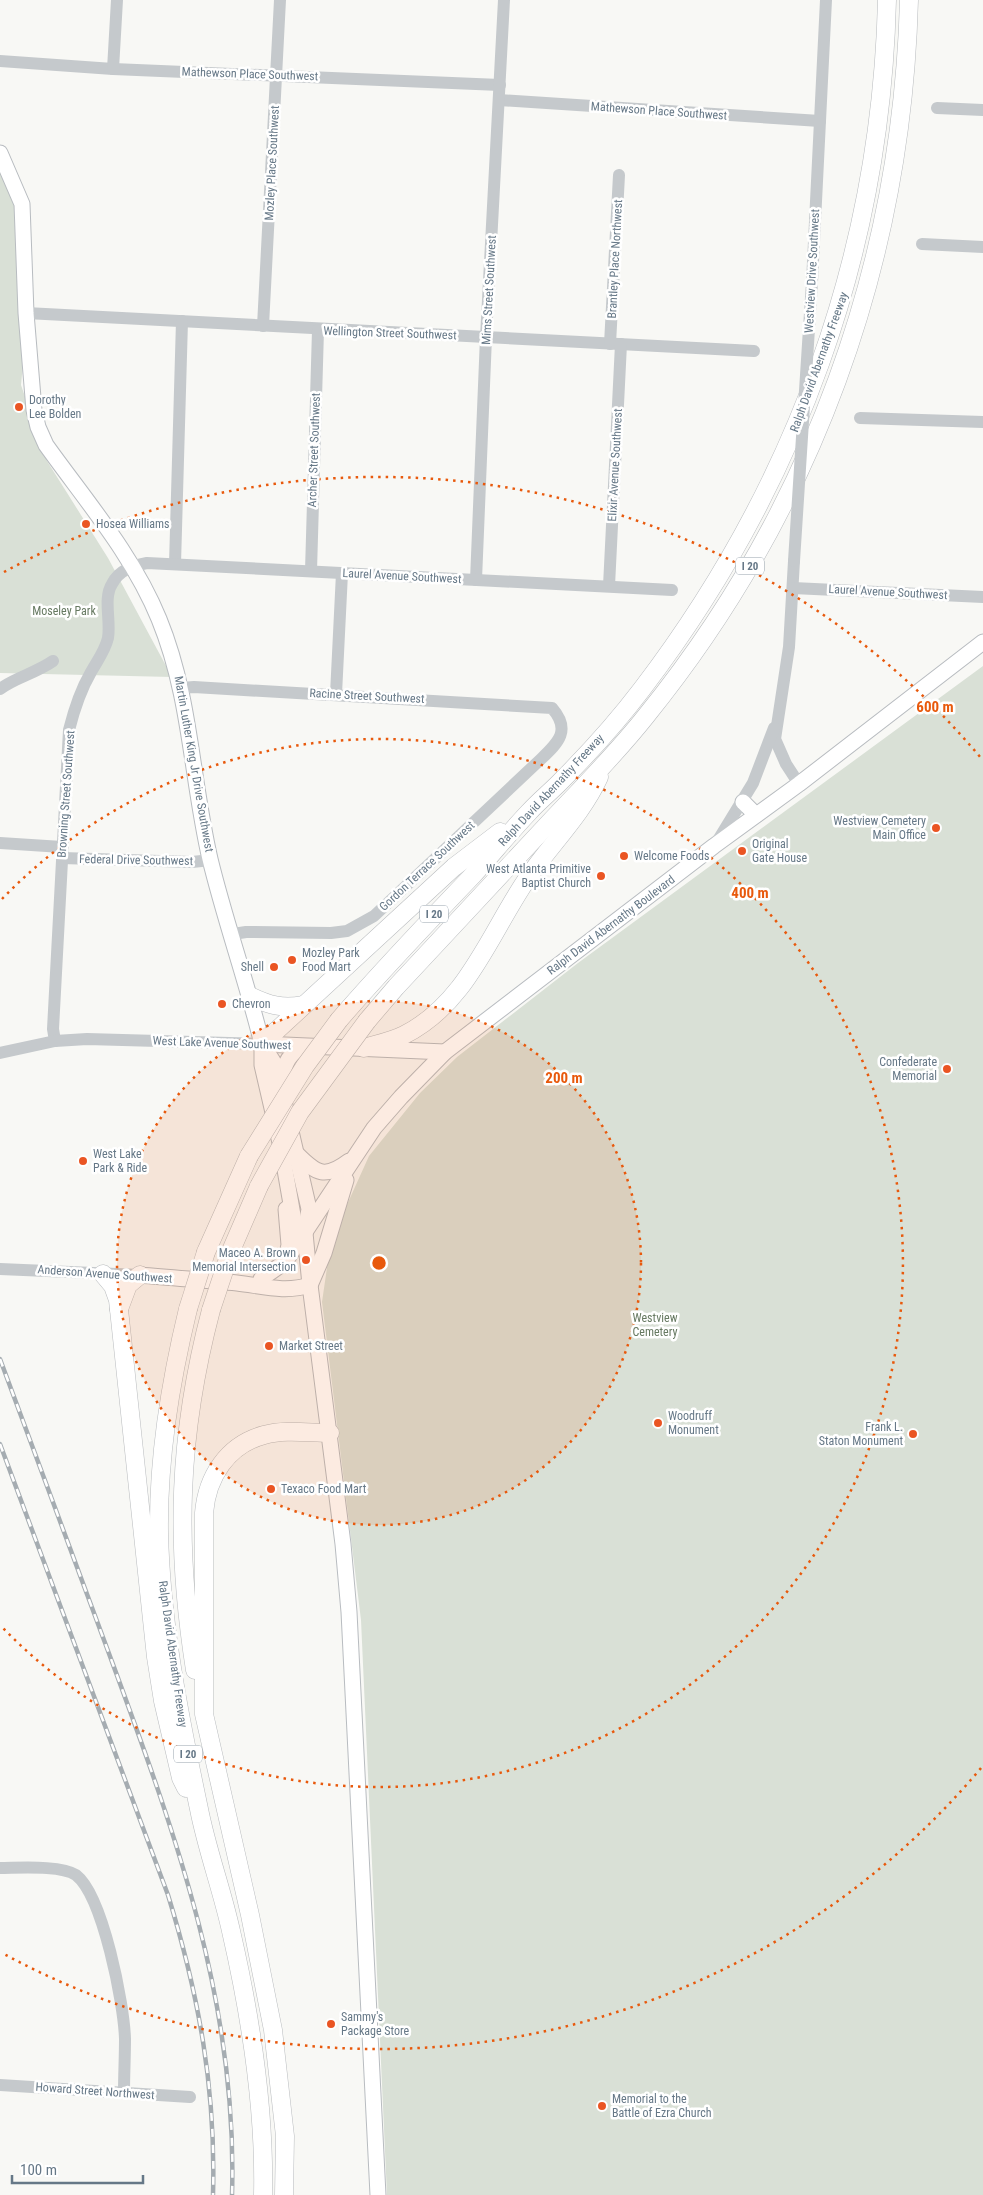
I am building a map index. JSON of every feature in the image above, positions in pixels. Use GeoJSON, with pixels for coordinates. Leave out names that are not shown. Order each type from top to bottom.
{"type":"FeatureCollection","features":[{"type":"Feature","properties":{"kind":"highway","name":"Ralph David Abernathy Freeway"},"geometry":{"type":"LineString","coordinates":[[263,2195],[261,2114],[249,2021],[231,1929],[199,1811],[168,1639],[160,1532],[163,1439],[173,1373],[188,1309],[206,1252],[249,1156],[305,1066],[339,1020],[405,944],[474,873],[531,810],[560,782],[642,690],[679,637],[748,528],[789,445],[806,405],[833,326],[864,213],[881,100],[887,0]]}},
{"type":"Feature","properties":{"kind":"highway","name":"Ralph David Abernathy Freeway"},"geometry":{"type":"LineString","coordinates":[[204,1714],[187,1617],[181,1508],[190,1401],[211,1310],[230,1254],[259,1186],[300,1112],[396,987],[646,717],[689,660],[742,580],[786,501],[822,424],[846,359],[880,239],[895,161],[902,109],[909,0]]}},
{"type":"Feature","properties":{"kind":"highway"},"geometry":{"type":"LineString","coordinates":[[364,1048],[402,1037],[418,1028],[462,987],[521,888],[543,856],[588,800],[604,764]]}},
{"type":"Feature","properties":{"kind":"highway"},"geometry":{"type":"LineString","coordinates":[[262,1044],[454,867],[531,810]]}},
{"type":"Feature","properties":{"kind":"highway"},"geometry":{"type":"LineString","coordinates":[[250,996],[271,1006],[287,1008],[303,1005]]}},
{"type":"Feature","properties":{"kind":"highway"},"geometry":{"type":"LineString","coordinates":[[103,1274],[116,1292],[119,1309],[146,1579],[163,1701],[181,1778],[199,1811]]}},
{"type":"Feature","properties":{"kind":"highway"},"geometry":{"type":"LineString","coordinates":[[119,1309],[128,1285],[140,1275]]}},
{"type":"Feature","properties":{"kind":"highway"},"geometry":{"type":"LineString","coordinates":[[204,1714],[203,1518],[209,1484],[219,1467],[230,1454],[264,1435],[279,1433],[330,1433]]}},
{"type":"Feature","properties":{"kind":"highway","name":"I 20"},"geometry":{"type":"LineString","coordinates":[[204,1714],[250,1915],[273,2030],[285,2136],[284,2195]]}},
{"type":"Feature","properties":{"kind":"main road","name":"Martin Luther King Jr Drive Southwest"},"geometry":{"type":"LineString","coordinates":[[0,153],[22,204],[26,313],[34,410],[38,427],[46,445],[133,566],[159,618],[182,688],[210,860],[233,934],[262,1044]]}},
{"type":"Feature","properties":{"kind":"main road","name":"Martin Luther King Jr Drive Southwest"},"geometry":{"type":"LineString","coordinates":[[0,171],[14,208],[21,217]]}},
{"type":"Feature","properties":{"kind":"main road","name":"Ralph David Abernathy Boulevard"},"geometry":{"type":"LineString","coordinates":[[285,1262],[374,1128],[445,1052],[983,642]]}},
{"type":"Feature","properties":{"kind":"main road"},"geometry":{"type":"LineString","coordinates":[[743,802],[756,814]]}},
{"type":"Feature","properties":{"kind":"main road"},"geometry":{"type":"LineString","coordinates":[[262,1044],[273,1061],[280,1084],[298,1155],[309,1210],[305,1233],[310,1285],[330,1433],[349,1612],[378,2195]]}},
{"type":"Feature","properties":{"kind":"main road"},"geometry":{"type":"LineString","coordinates":[[262,1044],[262,1066],[294,1221],[305,1233]]}},
{"type":"Feature","properties":{"kind":"main road"},"geometry":{"type":"LineString","coordinates":[[261,1279],[285,1262],[289,1245],[286,1209],[256,1067],[262,1044]]}},
{"type":"Feature","properties":{"kind":"main road","name":"West Lake Avenue Southwest"},"geometry":{"type":"LineString","coordinates":[[262,1044],[445,1052]]}},
{"type":"Feature","properties":{"kind":"main road"},"geometry":{"type":"LineString","coordinates":[[280,1084],[288,1058],[296,1050],[306,1046]]}},
{"type":"Feature","properties":{"kind":"main road"},"geometry":{"type":"LineString","coordinates":[[298,1155],[314,1170],[322,1173],[339,1169],[353,1158]]}},
{"type":"Feature","properties":{"kind":"main road"},"geometry":{"type":"LineString","coordinates":[[310,1285],[324,1253],[353,1158]]}},
{"type":"Feature","properties":{"kind":"main road","name":"Anderson Avenue Southwest"},"geometry":{"type":"LineString","coordinates":[[140,1275],[240,1283],[263,1288],[294,1290],[310,1285]]}},
{"type":"Feature","properties":{"kind":"main road","name":"Anderson Avenue Southwest"},"geometry":{"type":"LineString","coordinates":[[240,1283],[261,1279],[286,1279],[310,1285]]}},
{"type":"Feature","properties":{"kind":"street"},"geometry":{"type":"LineString","coordinates":[[113,69],[117,0]]}},
{"type":"Feature","properties":{"kind":"street","name":"Mozley Place Southwest"},"geometry":{"type":"LineString","coordinates":[[263,326],[280,0]]}},
{"type":"Feature","properties":{"kind":"street","name":"Mims Street Southwest"},"geometry":{"type":"LineString","coordinates":[[476,580],[486,337],[504,0]]}},
{"type":"Feature","properties":{"kind":"street","name":"Westview Drive Southwest"},"geometry":{"type":"LineString","coordinates":[[799,784],[775,740],[786,670],[793,588],[812,282],[826,0]]}},
{"type":"Feature","properties":{"kind":"street","name":"Mathewson Place Southwest"},"geometry":{"type":"LineString","coordinates":[[0,61],[113,69],[500,85]]}},
{"type":"Feature","properties":{"kind":"street","name":"Mathewson Place Southwest"},"geometry":{"type":"LineString","coordinates":[[499,100],[820,121]]}},
{"type":"Feature","properties":{"kind":"street"},"geometry":{"type":"LineString","coordinates":[[937,108],[983,110]]}},
{"type":"Feature","properties":{"kind":"street","name":"Brantley Place Northwest"},"geometry":{"type":"LineString","coordinates":[[616,344],[619,175]]}},
{"type":"Feature","properties":{"kind":"street"},"geometry":{"type":"LineString","coordinates":[[922,244],[983,247]]}},
{"type":"Feature","properties":{"kind":"street","name":"Wellington Street Southwest"},"geometry":{"type":"LineString","coordinates":[[26,313],[318,330],[754,351]]}},
{"type":"Feature","properties":{"kind":"street"},"geometry":{"type":"LineString","coordinates":[[175,564],[182,321]]}},
{"type":"Feature","properties":{"kind":"street","name":"Archer Street Southwest"},"geometry":{"type":"LineString","coordinates":[[311,571],[318,330]]}},
{"type":"Feature","properties":{"kind":"street","name":"Elixir Avenue Southwest"},"geometry":{"type":"LineString","coordinates":[[609,586],[616,344]]}},
{"type":"Feature","properties":{"kind":"street"},"geometry":{"type":"LineString","coordinates":[[860,418],[983,422]]}},
{"type":"Feature","properties":{"kind":"street","name":"Laurel Avenue Southwest"},"geometry":{"type":"LineString","coordinates":[[133,566],[147,563],[175,564],[672,590]]}},
{"type":"Feature","properties":{"kind":"street","name":"Browning Street Southwest"},"geometry":{"type":"LineString","coordinates":[[55,1041],[53,1029],[69,730],[77,700],[108,638],[110,585],[119,573],[133,566]]}},
{"type":"Feature","properties":{"kind":"street"},"geometry":{"type":"LineString","coordinates":[[336,694],[342,573]]}},
{"type":"Feature","properties":{"kind":"street","name":"Laurel Avenue Southwest"},"geometry":{"type":"LineString","coordinates":[[793,588],[983,597]]}},
{"type":"Feature","properties":{"kind":"street"},"geometry":{"type":"LineString","coordinates":[[0,689],[7,684],[37,672],[53,661]]}},
{"type":"Feature","properties":{"kind":"street","name":"Racine Street Southwest"},"geometry":{"type":"LineString","coordinates":[[182,688],[336,694],[552,708]]}},
{"type":"Feature","properties":{"kind":"street","name":"Gordon Terrace Southwest"},"geometry":{"type":"LineString","coordinates":[[233,934],[246,932],[330,933],[347,931],[374,916],[553,747],[562,732],[561,722],[552,708]]}},
{"type":"Feature","properties":{"kind":"street","name":"Westview Drive Southwest"},"geometry":{"type":"LineString","coordinates":[[714,846],[753,784],[777,721]]}},
{"type":"Feature","properties":{"kind":"street","name":"Federal Drive Southwest"},"geometry":{"type":"LineString","coordinates":[[0,844],[62,852],[192,862],[210,860]]}},
{"type":"Feature","properties":{"kind":"street","name":"West Lake Avenue Southwest"},"geometry":{"type":"LineString","coordinates":[[0,1053],[55,1041],[86,1039],[262,1044]]}},
{"type":"Feature","properties":{"kind":"street","name":"Anderson Avenue Southwest"},"geometry":{"type":"LineString","coordinates":[[0,1269],[140,1275]]}},
{"type":"Feature","properties":{"kind":"street"},"geometry":{"type":"LineString","coordinates":[[0,1868],[62,1870],[74,1874],[83,1882],[106,1936],[119,1988],[125,2037],[124,2092]]}},
{"type":"Feature","properties":{"kind":"street","name":"Howard Street Northwest"},"geometry":{"type":"LineString","coordinates":[[0,2085],[190,2098]]}},
{"type":"Feature","properties":{"kind":"green space","name":"Moseley Park"},"geometry":{"type":"Polygon","coordinates":[[[0,165],[24,199],[25,343],[21,385],[47,461],[108,558],[172,677],[0,673],[0,165]]]}},
{"type":"Feature","properties":{"kind":"green space","name":"Westview Cemetery"},"geometry":{"type":"Polygon","coordinates":[[[983,666],[983,2195],[387,2195],[361,1620],[322,1302],[331,1240],[369,1156],[420,1093],[457,1057],[578,963],[983,666]]]}},
{"type":"Feature","properties":{"kind":"railway"},"geometry":{"type":"LineString","coordinates":[[0,1359],[135,1725],[179,1856],[198,1922],[213,1988],[225,2056],[231,2124],[232,2195]]}},
{"type":"Feature","properties":{"kind":"railway"},"geometry":{"type":"LineString","coordinates":[[0,1444],[168,1895],[179,1933],[197,2006],[208,2080],[212,2118],[213,2195]]}},
{"type":"Feature","properties":{"kind":"place","name":"Dorothy Lee Bolden"},"geometry":{"type":"Point","coordinates":[19,407]}},
{"type":"Feature","properties":{"kind":"place","name":"Hosea Williams"},"geometry":{"type":"Point","coordinates":[86,524]}},
{"type":"Feature","properties":{"kind":"place","name":"Westview Cemetery Main Office"},"geometry":{"type":"Point","coordinates":[936,828]}},
{"type":"Feature","properties":{"kind":"place","name":"Original Gate House"},"geometry":{"type":"Point","coordinates":[742,851]}},
{"type":"Feature","properties":{"kind":"place","name":"Welcome Foods"},"geometry":{"type":"Point","coordinates":[624,856]}},
{"type":"Feature","properties":{"kind":"place","name":"West Atlanta Primitive Baptist Church"},"geometry":{"type":"Point","coordinates":[601,876]}},
{"type":"Feature","properties":{"kind":"place","name":"Mozley Park Food Mart"},"geometry":{"type":"Point","coordinates":[292,960]}},
{"type":"Feature","properties":{"kind":"place","name":"Shell"},"geometry":{"type":"Point","coordinates":[274,967]}},
{"type":"Feature","properties":{"kind":"place","name":"Chevron"},"geometry":{"type":"Point","coordinates":[222,1004]}},
{"type":"Feature","properties":{"kind":"place","name":"Confederate Memorial"},"geometry":{"type":"Point","coordinates":[947,1069]}},
{"type":"Feature","properties":{"kind":"place","name":"West Lake Park & Ride"},"geometry":{"type":"Point","coordinates":[83,1161]}},
{"type":"Feature","properties":{"kind":"place","name":"Maceo A. Brown Memorial Intersection"},"geometry":{"type":"Point","coordinates":[306,1260]}},
{"type":"Feature","properties":{"kind":"place","name":"Market Street"},"geometry":{"type":"Point","coordinates":[269,1346]}},
{"type":"Feature","properties":{"kind":"place","name":"Woodruff Monument"},"geometry":{"type":"Point","coordinates":[658,1423]}},
{"type":"Feature","properties":{"kind":"place","name":"Frank L. Staton Monument"},"geometry":{"type":"Point","coordinates":[913,1434]}},
{"type":"Feature","properties":{"kind":"place","name":"Texaco Food Mart"},"geometry":{"type":"Point","coordinates":[271,1489]}},
{"type":"Feature","properties":{"kind":"place","name":"Sammy's Package Store"},"geometry":{"type":"Point","coordinates":[331,2024]}},
{"type":"Feature","properties":{"kind":"place","name":"Memorial to the Battle of Ezra Church"},"geometry":{"type":"Point","coordinates":[602,2106]}}]}
